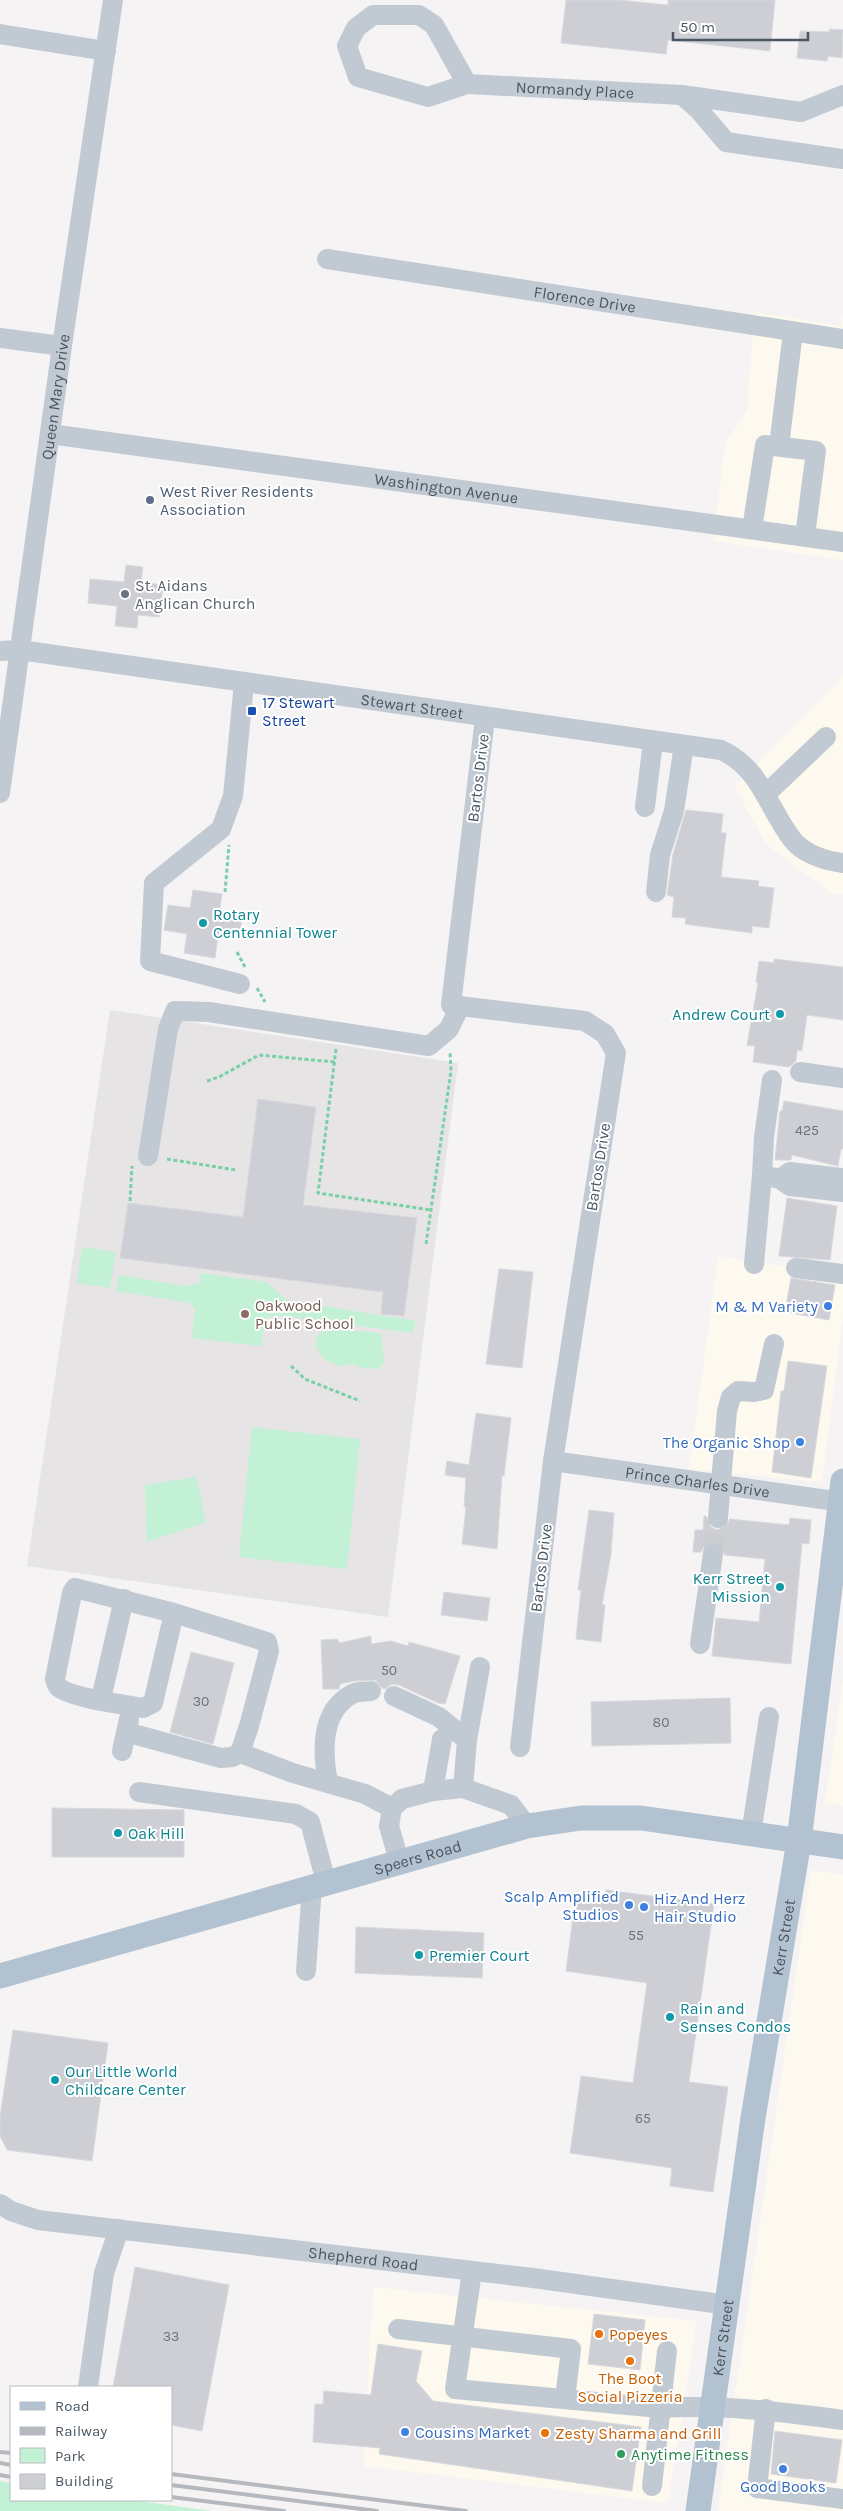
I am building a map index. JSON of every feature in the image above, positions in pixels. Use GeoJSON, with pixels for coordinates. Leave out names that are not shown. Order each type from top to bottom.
{"type":"FeatureCollection","features":[{"type":"Feature","properties":{"kind":"main road","name":"Kerr Street"},"geometry":{"type":"LineString","coordinates":[[698,2511],[753,2118],[799,1841],[842,1495]]}},
{"type":"Feature","properties":{"kind":"main road","name":"Speers Road"},"geometry":{"type":"LineString","coordinates":[[0,1976],[527,1826],[581,1818],[641,1818],[843,1847]]}},
{"type":"Feature","properties":{"kind":"street","name":"Queen Mary Drive"},"geometry":{"type":"LineString","coordinates":[[0,793],[62,346],[113,0]]}},
{"type":"Feature","properties":{"kind":"street","name":"Normandy Place"},"geometry":{"type":"LineString","coordinates":[[467,84],[434,25],[420,14],[373,15],[356,28],[347,46],[358,77],[428,97],[467,84],[682,95],[801,112],[843,95]]}},
{"type":"Feature","properties":{"kind":"street"},"geometry":{"type":"LineString","coordinates":[[0,34],[106,51]]}},
{"type":"Feature","properties":{"kind":"street"},"geometry":{"type":"LineString","coordinates":[[682,95],[699,110],[726,142],[843,158]]}},
{"type":"Feature","properties":{"kind":"street","name":"Florence Drive"},"geometry":{"type":"LineString","coordinates":[[327,259],[843,339]]}},
{"type":"Feature","properties":{"kind":"street"},"geometry":{"type":"LineString","coordinates":[[779,446],[794,332]]}},
{"type":"Feature","properties":{"kind":"street"},"geometry":{"type":"LineString","coordinates":[[0,338],[62,346]]}},
{"type":"Feature","properties":{"kind":"street","name":"Washington Avenue"},"geometry":{"type":"LineString","coordinates":[[50,434],[843,542]]}},
{"type":"Feature","properties":{"kind":"street"},"geometry":{"type":"LineString","coordinates":[[752,529],[766,444],[816,451],[804,536]]}},
{"type":"Feature","properties":{"kind":"street","name":"Stewart Street"},"geometry":{"type":"LineString","coordinates":[[0,651],[20,650],[485,718],[722,750],[738,758],[751,772],[792,840],[826,861],[843,863]]}},
{"type":"Feature","properties":{"kind":"street"},"geometry":{"type":"LineString","coordinates":[[240,984],[150,961],[154,883],[221,829],[233,796],[244,683]]}},
{"type":"Feature","properties":{"kind":"street","name":"Bartos Drive"},"geometry":{"type":"LineString","coordinates":[[485,718],[451,1005],[585,1021],[606,1034],[616,1053],[553,1461],[520,1748]]}},
{"type":"Feature","properties":{"kind":"street"},"geometry":{"type":"LineString","coordinates":[[766,794],[826,738]]}},
{"type":"Feature","properties":{"kind":"street"},"geometry":{"type":"LineString","coordinates":[[645,807],[653,741]]}},
{"type":"Feature","properties":{"kind":"street"},"geometry":{"type":"LineString","coordinates":[[656,892],[660,855],[674,811],[684,745]]}},
{"type":"Feature","properties":{"kind":"street"},"geometry":{"type":"LineString","coordinates":[[148,1156],[168,1029],[175,1011],[209,1012],[429,1046],[449,1029],[460,1006]]}},
{"type":"Feature","properties":{"kind":"street"},"geometry":{"type":"LineString","coordinates":[[800,1072],[843,1078]]}},
{"type":"Feature","properties":{"kind":"street"},"geometry":{"type":"LineString","coordinates":[[754,1264],[771,1177],[764,1137],[772,1080]]}},
{"type":"Feature","properties":{"kind":"street"},"geometry":{"type":"LineString","coordinates":[[771,1177],[790,1172],[843,1178]]}},
{"type":"Feature","properties":{"kind":"street"},"geometry":{"type":"LineString","coordinates":[[771,1177],[790,1186],[843,1192]]}},
{"type":"Feature","properties":{"kind":"street"},"geometry":{"type":"LineString","coordinates":[[796,1268],[843,1274]]}},
{"type":"Feature","properties":{"kind":"street"},"geometry":{"type":"LineString","coordinates":[[718,1518],[727,1411],[731,1397],[738,1391],[754,1392],[764,1390],[774,1344]]}},
{"type":"Feature","properties":{"kind":"street","name":"Prince Charles Drive"},"geometry":{"type":"LineString","coordinates":[[553,1461],[721,1485],[842,1495]]}},
{"type":"Feature","properties":{"kind":"street"},"geometry":{"type":"LineString","coordinates":[[700,1644],[713,1554]]}},
{"type":"Feature","properties":{"kind":"street"},"geometry":{"type":"LineString","coordinates":[[174,1612],[153,1703],[143,1708],[132,1706],[62,1690],[56,1685],[55,1679],[74,1588],[174,1612],[269,1644],[249,1726],[240,1753]]}},
{"type":"Feature","properties":{"kind":"street"},"geometry":{"type":"LineString","coordinates":[[101,1700],[124,1599]]}},
{"type":"Feature","properties":{"kind":"street"},"geometry":{"type":"LineString","coordinates":[[463,1788],[467,1740],[480,1667]]}},
{"type":"Feature","properties":{"kind":"street"},"geometry":{"type":"LineString","coordinates":[[328,1782],[324,1760],[326,1728],[334,1708],[353,1693],[371,1691]]}},
{"type":"Feature","properties":{"kind":"street"},"geometry":{"type":"LineString","coordinates":[[394,1696],[439,1717],[467,1740]]}},
{"type":"Feature","properties":{"kind":"street"},"geometry":{"type":"LineString","coordinates":[[122,1752],[132,1706]]}},
{"type":"Feature","properties":{"kind":"street"},"geometry":{"type":"LineString","coordinates":[[751,1834],[769,1717]]}},
{"type":"Feature","properties":{"kind":"street"},"geometry":{"type":"LineString","coordinates":[[126,1732],[220,1758],[227,1758],[240,1753],[294,1773],[364,1794],[392,1808]]}},
{"type":"Feature","properties":{"kind":"street"},"geometry":{"type":"LineString","coordinates":[[433,1791],[442,1739]]}},
{"type":"Feature","properties":{"kind":"street"},"geometry":{"type":"LineString","coordinates":[[399,1861],[389,1826],[392,1808],[402,1799],[433,1791],[463,1788],[511,1804],[527,1826]]}},
{"type":"Feature","properties":{"kind":"street"},"geometry":{"type":"LineString","coordinates":[[139,1792],[296,1814],[310,1822],[319,1884],[306,1971]]}},
{"type":"Feature","properties":{"kind":"street","name":"Shepherd Road"},"geometry":{"type":"LineString","coordinates":[[0,2204],[11,2211],[38,2220],[472,2271],[728,2305]]}},
{"type":"Feature","properties":{"kind":"street"},"geometry":{"type":"LineString","coordinates":[[88,2386],[104,2273],[119,2229]]}},
{"type":"Feature","properties":{"kind":"street"},"geometry":{"type":"LineString","coordinates":[[472,2271],[455,2389],[660,2408],[766,2409],[843,2420]]}},
{"type":"Feature","properties":{"kind":"street"},"geometry":{"type":"LineString","coordinates":[[398,2329],[571,2349],[565,2399]]}},
{"type":"Feature","properties":{"kind":"street"},"geometry":{"type":"LineString","coordinates":[[652,2486],[666,2351]]}},
{"type":"Feature","properties":{"kind":"street"},"geometry":{"type":"LineString","coordinates":[[766,2409],[757,2488],[843,2499]]}},
{"type":"Feature","properties":{"kind":"path"},"geometry":{"type":"LineString","coordinates":[[426,1244],[451,1071],[449,1029]]}},
{"type":"Feature","properties":{"kind":"path"},"geometry":{"type":"LineString","coordinates":[[339,1032],[318,1193],[431,1210]]}},
{"type":"Feature","properties":{"kind":"path"},"geometry":{"type":"LineString","coordinates":[[207,1081],[219,1078],[259,1055],[335,1062]]}},
{"type":"Feature","properties":{"kind":"path"},"geometry":{"type":"LineString","coordinates":[[130,1201],[133,1157],[148,1156],[236,1170]]}},
{"type":"Feature","properties":{"kind":"path"},"geometry":{"type":"LineString","coordinates":[[291,1366],[305,1379],[360,1401]]}},
{"type":"Feature","properties":{"kind":"shaded area"},"geometry":{"type":"Polygon","coordinates":[[[754,312],[841,326],[843,314],[843,560],[713,541],[725,444],[747,410],[754,312]]]}},
{"type":"Feature","properties":{"kind":"shaded area"},"geometry":{"type":"Polygon","coordinates":[[[843,676],[843,895],[831,893],[767,845],[734,787],[843,676]]]}},
{"type":"Feature","properties":{"kind":"shaded area","name":"Oakwood Public School"},"geometry":{"type":"Polygon","coordinates":[[[110,1010],[458,1063],[388,1617],[27,1566],[110,1010]]]}},
{"type":"Feature","properties":{"kind":"shaded area"},"geometry":{"type":"Polygon","coordinates":[[[718,1256],[843,1276],[843,1318],[822,1482],[689,1469],[718,1256]]]}},
{"type":"Feature","properties":{"kind":"shaded area"},"geometry":{"type":"Polygon","coordinates":[[[843,1680],[843,1806],[825,1803],[843,1680]]]}},
{"type":"Feature","properties":{"kind":"shaded area"},"geometry":{"type":"Polygon","coordinates":[[[811,1870],[843,1875],[843,2511],[718,2511],[811,1870]]]}},
{"type":"Feature","properties":{"kind":"shaded area"},"geometry":{"type":"Polygon","coordinates":[[[373,2287],[697,2321],[668,2503],[363,2466],[373,2287]]]}},
{"type":"Feature","properties":{"kind":"green space"},"geometry":{"type":"Polygon","coordinates":[[[82,1247],[116,1252],[110,1288],[77,1283],[82,1247]]]}},
{"type":"Feature","properties":{"kind":"green space"},"geometry":{"type":"Polygon","coordinates":[[[201,1273],[267,1282],[286,1300],[416,1321],[413,1333],[275,1315],[265,1319],[261,1346],[192,1338],[195,1309],[190,1303],[116,1291],[119,1275],[186,1286],[200,1283],[201,1273]]]}},
{"type":"Feature","properties":{"kind":"green space"},"geometry":{"type":"Polygon","coordinates":[[[325,1329],[381,1333],[384,1362],[379,1369],[361,1368],[353,1364],[339,1366],[324,1359],[316,1347],[317,1336],[325,1329]]]}},
{"type":"Feature","properties":{"kind":"green space"},"geometry":{"type":"Polygon","coordinates":[[[252,1427],[360,1439],[347,1569],[239,1557],[252,1427]]]}},
{"type":"Feature","properties":{"kind":"green space"},"geometry":{"type":"Polygon","coordinates":[[[196,1477],[206,1522],[147,1542],[145,1485],[196,1477]]]}},
{"type":"Feature","properties":{"kind":"green space"},"geometry":{"type":"Polygon","coordinates":[[[0,2481],[10,2483],[10,2501],[139,2501],[212,2511],[0,2511],[0,2481]]]}},
{"type":"Feature","properties":{"kind":"building"},"geometry":{"type":"Polygon","coordinates":[[[566,0],[618,0],[668,5],[668,0],[775,0],[770,51],[668,40],[666,54],[561,43],[566,0]]]}},
{"type":"Feature","properties":{"kind":"building"},"geometry":{"type":"Polygon","coordinates":[[[830,29],[843,30],[842,58],[828,56],[827,61],[797,58],[800,31],[829,32],[830,29]]]}},
{"type":"Feature","properties":{"kind":"building","name":"St. Aidans Anglican Church"},"geometry":{"type":"Polygon","coordinates":[[[126,565],[143,567],[141,582],[163,585],[159,617],[138,615],[137,628],[115,626],[117,606],[88,603],[90,579],[124,582],[126,565]]]}},
{"type":"Feature","properties":{"kind":"building"},"geometry":{"type":"Polygon","coordinates":[[[686,810],[723,814],[721,833],[726,833],[721,877],[759,881],[758,886],[774,888],[769,928],[752,926],[752,933],[685,924],[686,918],[672,917],[674,897],[667,895],[673,854],[686,810]]]}},
{"type":"Feature","properties":{"kind":"building","name":"Rotary Centennial Tower"},"geometry":{"type":"Polygon","coordinates":[[[193,890],[222,894],[219,913],[242,917],[239,939],[218,935],[215,958],[184,953],[187,934],[164,930],[168,905],[190,908],[193,890]]]}},
{"type":"Feature","properties":{"kind":"building","name":"Andrew Court"},"geometry":{"type":"Polygon","coordinates":[[[774,959],[843,967],[843,1020],[807,1015],[802,1051],[797,1050],[796,1061],[789,1067],[753,1062],[755,1046],[747,1045],[758,983],[756,982],[759,961],[774,963],[774,959]]]}},
{"type":"Feature","properties":{"kind":"building"},"geometry":{"type":"Polygon","coordinates":[[[258,1099],[316,1107],[303,1205],[417,1218],[404,1316],[381,1314],[383,1292],[120,1258],[128,1203],[243,1217],[258,1099]]]}},
{"type":"Feature","properties":{"kind":"building"},"geometry":{"type":"Polygon","coordinates":[[[784,1101],[843,1111],[843,1149],[841,1149],[838,1166],[792,1155],[791,1160],[775,1160],[780,1111],[782,1111],[784,1101]]]}},
{"type":"Feature","properties":{"kind":"building"},"geometry":{"type":"Polygon","coordinates":[[[787,1198],[837,1206],[830,1260],[779,1256],[787,1198]]]}},
{"type":"Feature","properties":{"kind":"building"},"geometry":{"type":"Polygon","coordinates":[[[499,1269],[533,1272],[522,1368],[486,1364],[499,1269]]]}},
{"type":"Feature","properties":{"kind":"building"},"geometry":{"type":"Polygon","coordinates":[[[791,1278],[835,1285],[829,1320],[785,1312],[791,1278]]]}},
{"type":"Feature","properties":{"kind":"building"},"geometry":{"type":"Polygon","coordinates":[[[788,1361],[827,1366],[811,1478],[772,1472],[781,1391],[784,1391],[788,1361]]]}},
{"type":"Feature","properties":{"kind":"building"},"geometry":{"type":"Polygon","coordinates":[[[476,1413],[511,1418],[504,1476],[502,1475],[497,1549],[462,1544],[466,1507],[464,1507],[466,1478],[445,1475],[447,1461],[469,1465],[476,1413]]]}},
{"type":"Feature","properties":{"kind":"building"},"geometry":{"type":"Polygon","coordinates":[[[589,1510],[614,1513],[611,1554],[602,1605],[605,1605],[601,1642],[576,1639],[581,1590],[578,1590],[589,1510]]]}},
{"type":"Feature","properties":{"kind":"building","name":"Kerr Street Mission"},"geometry":{"type":"Polygon","coordinates":[[[704,1516],[706,1516],[711,1527],[717,1530],[727,1525],[730,1519],[789,1525],[790,1518],[811,1520],[809,1544],[802,1543],[791,1664],[712,1656],[716,1618],[759,1622],[765,1559],[725,1555],[721,1545],[714,1542],[704,1546],[701,1552],[693,1552],[695,1530],[703,1530],[704,1516]]]}},
{"type":"Feature","properties":{"kind":"building"},"geometry":{"type":"Polygon","coordinates":[[[444,1592],[490,1598],[487,1621],[441,1615],[444,1592]]]}},
{"type":"Feature","properties":{"kind":"building"},"geometry":{"type":"Polygon","coordinates":[[[371,1636],[371,1644],[391,1641],[408,1646],[409,1642],[460,1656],[445,1704],[438,1703],[399,1685],[392,1684],[385,1689],[382,1688],[375,1680],[340,1684],[339,1689],[323,1689],[321,1640],[337,1639],[340,1643],[371,1636]]]}},
{"type":"Feature","properties":{"kind":"building"},"geometry":{"type":"Polygon","coordinates":[[[191,1652],[234,1663],[213,1744],[170,1732],[191,1652]]]}},
{"type":"Feature","properties":{"kind":"building"},"geometry":{"type":"Polygon","coordinates":[[[730,1698],[731,1743],[592,1746],[591,1702],[730,1698]]]}},
{"type":"Feature","properties":{"kind":"building","name":"Oak Hill"},"geometry":{"type":"Polygon","coordinates":[[[52,1808],[184,1810],[184,1857],[52,1857],[52,1808]]]}},
{"type":"Feature","properties":{"kind":"building","name":"Rain and Senses Condos"},"geometry":{"type":"Polygon","coordinates":[[[606,1890],[714,1904],[689,2082],[728,2087],[713,2192],[670,2186],[672,2168],[570,2153],[581,2076],[633,2083],[647,1983],[566,1971],[576,1895],[605,1898],[606,1890]]]}},
{"type":"Feature","properties":{"kind":"building","name":"Premier Court"},"geometry":{"type":"Polygon","coordinates":[[[356,1927],[484,1933],[482,1978],[355,1973],[356,1927]]]}},
{"type":"Feature","properties":{"kind":"building","name":"Our Little World Childcare Center"},"geometry":{"type":"Polygon","coordinates":[[[13,2030],[108,2043],[92,2161],[7,2150],[0,2136],[0,2117],[13,2030]]]}},
{"type":"Feature","properties":{"kind":"building"},"geometry":{"type":"Polygon","coordinates":[[[135,2267],[229,2285],[202,2431],[172,2425],[172,2386],[113,2386],[135,2267]]]}},
{"type":"Feature","properties":{"kind":"building"},"geometry":{"type":"Polygon","coordinates":[[[594,2314],[645,2320],[640,2370],[588,2364],[594,2314]]]}},
{"type":"Feature","properties":{"kind":"building"},"geometry":{"type":"Polygon","coordinates":[[[378,2344],[422,2351],[416,2381],[433,2401],[641,2427],[632,2491],[379,2454],[380,2448],[313,2442],[315,2404],[323,2404],[324,2391],[371,2395],[378,2344]]]}},
{"type":"Feature","properties":{"kind":"building"},"geometry":{"type":"Polygon","coordinates":[[[775,2431],[842,2440],[836,2483],[771,2474],[775,2431]]]}},
{"type":"Feature","properties":{"kind":"tunnel"},"geometry":{"type":"LineString","coordinates":[[713,1554],[718,1518]]}},
{"type":"Feature","properties":{"kind":"railway"},"geometry":{"type":"LineString","coordinates":[[0,2452],[10,2453]]}},
{"type":"Feature","properties":{"kind":"railway"},"geometry":{"type":"LineString","coordinates":[[0,2463],[10,2465]]}},
{"type":"Feature","properties":{"kind":"railway"},"geometry":{"type":"LineString","coordinates":[[172,2474],[466,2511]]}},
{"type":"Feature","properties":{"kind":"railway"},"geometry":{"type":"LineString","coordinates":[[0,2475],[10,2477]]}},
{"type":"Feature","properties":{"kind":"railway"},"geometry":{"type":"LineString","coordinates":[[172,2485],[377,2511]]}},
{"type":"Feature","properties":{"kind":"railway"},"geometry":{"type":"LineString","coordinates":[[172,2497],[284,2511]]}},
{"type":"Feature","properties":{"kind":"place","name":"West River Residents Association"},"geometry":{"type":"Point","coordinates":[150,500]}},
{"type":"Feature","properties":{"kind":"place","name":"St. Aidans Anglican Church"},"geometry":{"type":"Point","coordinates":[125,594]}},
{"type":"Feature","properties":{"kind":"place","name":"17 Stewart Street"},"geometry":{"type":"Point","coordinates":[252,711]}},
{"type":"Feature","properties":{"kind":"place","name":"Rotary Centennial Tower"},"geometry":{"type":"Point","coordinates":[203,923]}},
{"type":"Feature","properties":{"kind":"place","name":"Andrew Court"},"geometry":{"type":"Point","coordinates":[780,1014]}},
{"type":"Feature","properties":{"kind":"place","name":"M & M Variety"},"geometry":{"type":"Point","coordinates":[828,1306]}},
{"type":"Feature","properties":{"kind":"place","name":"Oakwood Public School"},"geometry":{"type":"Point","coordinates":[245,1314]}},
{"type":"Feature","properties":{"kind":"place","name":"The Organic Shop"},"geometry":{"type":"Point","coordinates":[800,1442]}},
{"type":"Feature","properties":{"kind":"place","name":"Kerr Street Mission"},"geometry":{"type":"Point","coordinates":[780,1587]}},
{"type":"Feature","properties":{"kind":"place","name":"Oak Hill"},"geometry":{"type":"Point","coordinates":[118,1833]}},
{"type":"Feature","properties":{"kind":"place","name":"Scalp Amplified Studios"},"geometry":{"type":"Point","coordinates":[629,1905]}},
{"type":"Feature","properties":{"kind":"place","name":"Hiz And Herz Hair Studio"},"geometry":{"type":"Point","coordinates":[644,1907]}},
{"type":"Feature","properties":{"kind":"place","name":"Premier Court"},"geometry":{"type":"Point","coordinates":[419,1955]}},
{"type":"Feature","properties":{"kind":"place","name":"Rain and Senses Condos"},"geometry":{"type":"Point","coordinates":[670,2017]}},
{"type":"Feature","properties":{"kind":"place","name":"Our Little World Childcare Center"},"geometry":{"type":"Point","coordinates":[55,2080]}},
{"type":"Feature","properties":{"kind":"place","name":"Popeyes"},"geometry":{"type":"Point","coordinates":[599,2334]}},
{"type":"Feature","properties":{"kind":"place","name":"The Boot Social Pizzeria"},"geometry":{"type":"Point","coordinates":[630,2361]}},
{"type":"Feature","properties":{"kind":"place","name":"Cousins Market"},"geometry":{"type":"Point","coordinates":[405,2432]}},
{"type":"Feature","properties":{"kind":"place","name":"Zesty Sharma and Grill"},"geometry":{"type":"Point","coordinates":[545,2433]}},
{"type":"Feature","properties":{"kind":"place","name":"Anytime Fitness"},"geometry":{"type":"Point","coordinates":[621,2454]}},
{"type":"Feature","properties":{"kind":"place","name":"Good Books"},"geometry":{"type":"Point","coordinates":[783,2469]}}]}
